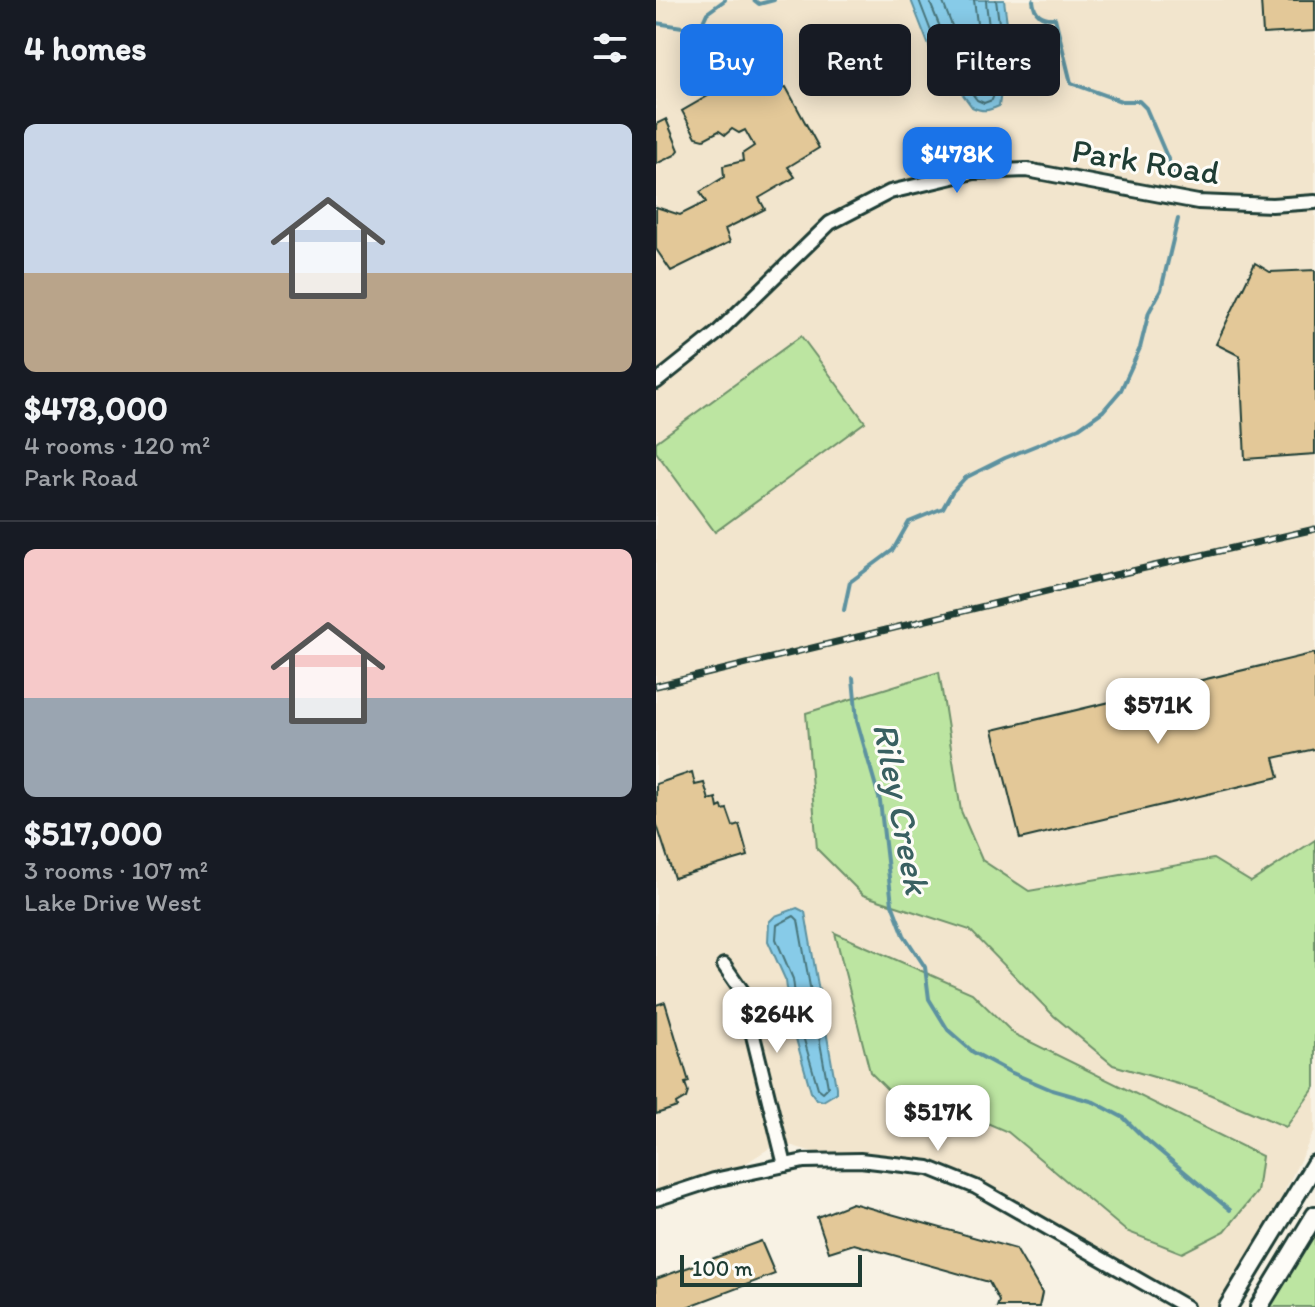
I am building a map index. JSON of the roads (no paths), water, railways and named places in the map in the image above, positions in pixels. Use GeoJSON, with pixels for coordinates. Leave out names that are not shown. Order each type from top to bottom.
{"type":"FeatureCollection","features":[{"type":"Feature","properties":{"kind":"main road"},"geometry":{"type":"LineString","coordinates":[[1228,1307],[1315,1164]]}},
{"type":"Feature","properties":{"kind":"main road"},"geometry":{"type":"LineString","coordinates":[[1259,1307],[1315,1215]]}},
{"type":"Feature","properties":{"kind":"street","name":"Park Road"},"geometry":{"type":"LineString","coordinates":[[656,382],[716,334],[830,223],[890,192],[974,172],[1027,170],[1198,202],[1272,205],[1315,202]]}},
{"type":"Feature","properties":{"kind":"street"},"geometry":{"type":"LineString","coordinates":[[724,965],[742,991],[785,1165]]}},
{"type":"Feature","properties":{"kind":"street"},"geometry":{"type":"LineString","coordinates":[[656,1199],[714,1180],[804,1161],[860,1160],[929,1168],[976,1187],[1186,1307]]}},
{"type":"Feature","properties":{"kind":"water"},"geometry":{"type":"Polygon","coordinates":[[[911,0],[1004,0],[1007,24],[927,24],[927,41],[911,0]]]}},
{"type":"Feature","properties":{"kind":"water"},"geometry":{"type":"Polygon","coordinates":[[[964,96],[1000,96],[999,106],[992,109],[972,107],[964,96]]]}},
{"type":"Feature","properties":{"kind":"water"},"geometry":{"type":"Polygon","coordinates":[[[797,908],[805,912],[836,1087],[836,1093],[823,1101],[816,1099],[811,1092],[791,1021],[786,981],[768,941],[769,922],[775,916],[797,908]]]}},
{"type":"Feature","properties":{"kind":"waterway","name":"Riley Creek"},"geometry":{"type":"LineString","coordinates":[[656,23],[689,28],[702,24],[707,13],[725,0]]}},
{"type":"Feature","properties":{"kind":"waterway","name":"Riley Creek"},"geometry":{"type":"LineString","coordinates":[[754,0],[759,4],[774,0]]}},
{"type":"Feature","properties":{"kind":"waterway","name":"Riley Creek"},"geometry":{"type":"LineString","coordinates":[[1033,0],[1040,15],[1055,18],[1071,83],[1121,101],[1139,101],[1146,108],[1174,173]]}},
{"type":"Feature","properties":{"kind":"waterway","name":"Riley Creek"},"geometry":{"type":"LineString","coordinates":[[844,610],[850,582],[893,550],[909,522],[943,508],[965,478],[1079,428],[1103,411],[1121,390],[1140,348],[1149,312],[1161,290],[1178,219]]}},
{"type":"Feature","properties":{"kind":"waterway","name":"Riley Creek"},"geometry":{"type":"LineString","coordinates":[[853,678],[857,721],[880,801],[892,904],[904,935],[925,967],[929,999],[948,1030],[973,1052],[1010,1072],[1052,1090],[1094,1102],[1124,1118],[1230,1210]]}},
{"type":"Feature","properties":{"kind":"railway"},"geometry":{"type":"LineString","coordinates":[[656,686],[1315,529]]}}]}
